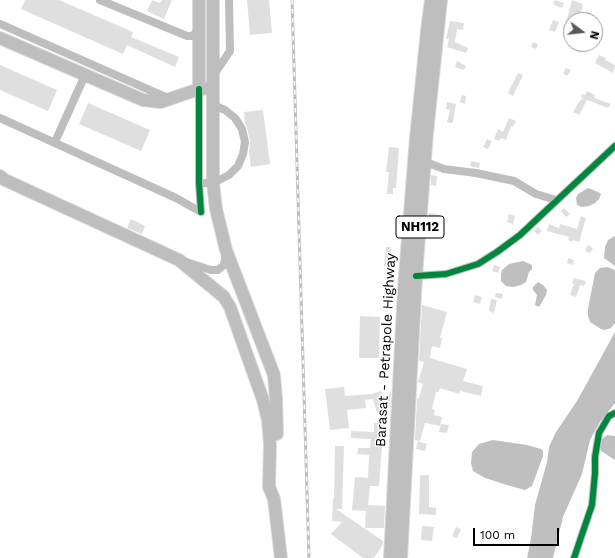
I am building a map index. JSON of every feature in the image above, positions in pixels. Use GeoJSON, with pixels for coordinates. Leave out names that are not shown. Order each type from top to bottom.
{"type":"FeatureCollection","features":[{"type":"Feature","properties":{"kind":"highway"},"geometry":{"type":"LineString","coordinates":[[199,0],[199,88]]}},
{"type":"Feature","properties":{"kind":"highway"},"geometry":{"type":"LineString","coordinates":[[213,0],[213,183],[216,209],[226,250],[274,376],[277,419],[276,486],[274,499],[281,558]]}},
{"type":"Feature","properties":{"kind":"highway","name":"Barasat - Petrapole Highway"},"geometry":{"type":"LineString","coordinates":[[390,558],[404,288],[418,115],[426,31],[431,0]]}},
{"type":"Feature","properties":{"kind":"highway","name":"Barasat - Petrapole Highway"},"geometry":{"type":"LineString","coordinates":[[401,558],[416,276],[428,126],[441,0]]}},
{"type":"Feature","properties":{"kind":"highway"},"geometry":{"type":"LineString","coordinates":[[0,38],[143,100],[161,102],[199,88],[213,88]]}},
{"type":"Feature","properties":{"kind":"highway"},"geometry":{"type":"LineString","coordinates":[[0,176],[5,180],[179,260],[224,297],[230,307],[263,400],[268,420],[270,444],[269,487],[274,499]]}},
{"type":"Feature","properties":{"kind":"street"},"geometry":{"type":"LineString","coordinates":[[100,0],[187,36],[192,36],[199,30]]}},
{"type":"Feature","properties":{"kind":"street"},"geometry":{"type":"LineString","coordinates":[[213,76],[230,51],[229,0]]}},
{"type":"Feature","properties":{"kind":"street"},"geometry":{"type":"LineString","coordinates":[[0,24],[170,99]]}},
{"type":"Feature","properties":{"kind":"street"},"geometry":{"type":"LineString","coordinates":[[55,142],[85,75]]}},
{"type":"Feature","properties":{"kind":"street"},"geometry":{"type":"LineString","coordinates":[[0,118],[176,198],[201,212],[199,183],[199,88]]}},
{"type":"Feature","properties":{"kind":"street"},"geometry":{"type":"LineString","coordinates":[[199,183],[213,183],[229,175],[238,166],[243,154],[245,142],[242,129],[235,118],[225,110],[213,105]]}},
{"type":"Feature","properties":{"kind":"street"},"geometry":{"type":"LineString","coordinates":[[416,276],[446,274],[478,264],[513,240],[615,146]]}},
{"type":"Feature","properties":{"kind":"street"},"geometry":{"type":"LineString","coordinates":[[426,162],[444,169],[476,173],[514,182],[536,194],[556,200]]}},
{"type":"Feature","properties":{"kind":"street"},"geometry":{"type":"LineString","coordinates":[[179,260],[215,271],[222,268],[224,265],[226,250]]}},
{"type":"Feature","properties":{"kind":"street"},"geometry":{"type":"LineString","coordinates":[[574,558],[592,505],[595,457],[599,433],[609,416],[615,413]]}},
{"type":"Feature","properties":{"kind":"shaded area"},"geometry":{"type":"Polygon","coordinates":[[[588,188],[601,194],[599,199],[589,206],[582,207],[577,205],[576,198],[578,194],[588,188]]]}},
{"type":"Feature","properties":{"kind":"shaded area"},"geometry":{"type":"Polygon","coordinates":[[[615,236],[615,266],[604,258],[605,247],[608,240],[615,236]]]}},
{"type":"Feature","properties":{"kind":"shaded area"},"geometry":{"type":"Polygon","coordinates":[[[523,261],[532,265],[532,269],[529,272],[526,282],[513,287],[506,286],[501,281],[502,270],[509,264],[523,261]]]}},
{"type":"Feature","properties":{"kind":"shaded area"},"geometry":{"type":"Polygon","coordinates":[[[607,267],[615,270],[615,323],[611,328],[605,330],[590,322],[588,309],[595,273],[600,268],[607,267]]]}},
{"type":"Feature","properties":{"kind":"shaded area"},"geometry":{"type":"Polygon","coordinates":[[[538,282],[547,290],[546,295],[539,307],[535,305],[537,295],[533,290],[533,287],[538,282]]]}},
{"type":"Feature","properties":{"kind":"shaded area"},"geometry":{"type":"Polygon","coordinates":[[[615,332],[615,403],[600,422],[590,440],[582,474],[563,517],[553,558],[527,558],[535,505],[547,462],[549,447],[556,432],[577,401],[615,332]]]}},
{"type":"Feature","properties":{"kind":"shaded area"},"geometry":{"type":"Polygon","coordinates":[[[607,435],[615,436],[615,460],[601,451],[600,446],[602,439],[607,435]]]}},
{"type":"Feature","properties":{"kind":"shaded area"},"geometry":{"type":"Polygon","coordinates":[[[493,440],[527,445],[543,451],[543,456],[532,486],[525,490],[485,478],[473,471],[471,463],[472,452],[479,444],[493,440]]]}},
{"type":"Feature","properties":{"kind":"building"},"geometry":{"type":"Polygon","coordinates":[[[25,0],[59,0],[133,32],[131,37],[179,57],[175,67],[127,45],[123,54],[21,9],[25,0]]]}},
{"type":"Feature","properties":{"kind":"building"},"geometry":{"type":"Polygon","coordinates":[[[152,0],[160,3],[162,0],[172,0],[164,19],[147,11],[152,0]]]}},
{"type":"Feature","properties":{"kind":"building"},"geometry":{"type":"Polygon","coordinates":[[[247,0],[269,0],[272,33],[250,35],[247,0]]]}},
{"type":"Feature","properties":{"kind":"building"},"geometry":{"type":"Polygon","coordinates":[[[555,0],[564,3],[562,8],[553,4],[555,0]]]}},
{"type":"Feature","properties":{"kind":"building"},"geometry":{"type":"Polygon","coordinates":[[[572,0],[583,4],[581,12],[569,12],[572,0]]]}},
{"type":"Feature","properties":{"kind":"building"},"geometry":{"type":"Polygon","coordinates":[[[553,20],[559,22],[555,32],[549,30],[553,20]]]}},
{"type":"Feature","properties":{"kind":"building"},"geometry":{"type":"Polygon","coordinates":[[[450,21],[464,23],[463,30],[457,29],[455,42],[468,48],[466,53],[447,47],[449,39],[446,39],[450,21]]]}},
{"type":"Feature","properties":{"kind":"building"},"geometry":{"type":"Polygon","coordinates":[[[533,42],[538,44],[536,49],[531,47],[533,42]]]}},
{"type":"Feature","properties":{"kind":"building"},"geometry":{"type":"Polygon","coordinates":[[[599,55],[615,65],[613,73],[595,63],[599,55]]]}},
{"type":"Feature","properties":{"kind":"building"},"geometry":{"type":"Polygon","coordinates":[[[457,61],[466,66],[464,70],[455,67],[457,61]]]}},
{"type":"Feature","properties":{"kind":"building"},"geometry":{"type":"Polygon","coordinates":[[[0,65],[57,90],[48,111],[0,90],[0,65]]]}},
{"type":"Feature","properties":{"kind":"building"},"geometry":{"type":"Polygon","coordinates":[[[566,68],[571,70],[567,76],[563,73],[566,68]]]}},
{"type":"Feature","properties":{"kind":"building"},"geometry":{"type":"Polygon","coordinates":[[[518,73],[523,75],[513,96],[508,93],[518,73]]]}},
{"type":"Feature","properties":{"kind":"building"},"geometry":{"type":"Polygon","coordinates":[[[587,91],[595,95],[594,98],[611,104],[608,108],[587,100],[579,115],[573,112],[581,99],[583,100],[581,97],[582,94],[585,95],[587,91]]]}},
{"type":"Feature","properties":{"kind":"building"},"geometry":{"type":"Polygon","coordinates":[[[462,95],[466,96],[465,104],[460,102],[462,95]]]}},
{"type":"Feature","properties":{"kind":"building"},"geometry":{"type":"Polygon","coordinates":[[[447,102],[456,104],[453,122],[451,123],[447,122],[450,110],[446,109],[447,102]]]}},
{"type":"Feature","properties":{"kind":"building"},"geometry":{"type":"Polygon","coordinates":[[[88,103],[150,130],[141,151],[79,124],[88,103]]]}},
{"type":"Feature","properties":{"kind":"building"},"geometry":{"type":"Polygon","coordinates":[[[263,110],[270,164],[251,167],[249,153],[250,141],[245,123],[244,112],[263,110]]]}},
{"type":"Feature","properties":{"kind":"building"},"geometry":{"type":"Polygon","coordinates":[[[509,118],[516,121],[513,127],[511,126],[506,140],[501,138],[499,141],[494,139],[498,129],[503,132],[509,118]]]}},
{"type":"Feature","properties":{"kind":"building"},"geometry":{"type":"Polygon","coordinates":[[[487,139],[492,141],[488,149],[483,147],[487,139]]]}},
{"type":"Feature","properties":{"kind":"building"},"geometry":{"type":"Polygon","coordinates":[[[389,147],[399,148],[396,188],[393,188],[393,194],[387,194],[389,172],[386,172],[389,147]]]}},
{"type":"Feature","properties":{"kind":"building"},"geometry":{"type":"Polygon","coordinates":[[[471,161],[480,163],[479,168],[470,166],[471,161]]]}},
{"type":"Feature","properties":{"kind":"building"},"geometry":{"type":"Polygon","coordinates":[[[431,175],[437,176],[436,186],[431,185],[431,175]]]}},
{"type":"Feature","properties":{"kind":"building"},"geometry":{"type":"Polygon","coordinates":[[[564,208],[570,214],[566,217],[561,211],[564,208]]]}},
{"type":"Feature","properties":{"kind":"building"},"geometry":{"type":"Polygon","coordinates":[[[429,213],[440,215],[438,223],[428,221],[429,213]]]}},
{"type":"Feature","properties":{"kind":"building"},"geometry":{"type":"Polygon","coordinates":[[[509,214],[515,216],[513,224],[507,222],[509,214]]]}},
{"type":"Feature","properties":{"kind":"building"},"geometry":{"type":"Polygon","coordinates":[[[581,216],[586,218],[579,242],[573,240],[572,242],[568,240],[569,237],[547,231],[549,224],[559,228],[560,224],[577,229],[581,216]]]}},
{"type":"Feature","properties":{"kind":"building"},"geometry":{"type":"Polygon","coordinates":[[[131,219],[145,226],[142,234],[127,228],[131,219]]]}},
{"type":"Feature","properties":{"kind":"building"},"geometry":{"type":"Polygon","coordinates":[[[538,227],[542,231],[538,235],[534,231],[538,227]]]}},
{"type":"Feature","properties":{"kind":"building"},"geometry":{"type":"Polygon","coordinates":[[[588,245],[593,248],[590,253],[585,251],[588,245]]]}},
{"type":"Feature","properties":{"kind":"building"},"geometry":{"type":"Polygon","coordinates":[[[386,247],[391,247],[389,267],[384,266],[386,247]]]}},
{"type":"Feature","properties":{"kind":"building"},"geometry":{"type":"Polygon","coordinates":[[[568,258],[574,260],[573,265],[567,263],[568,258]]]}},
{"type":"Feature","properties":{"kind":"building"},"geometry":{"type":"Polygon","coordinates":[[[494,265],[500,267],[498,273],[492,271],[494,265]]]}},
{"type":"Feature","properties":{"kind":"building"},"geometry":{"type":"Polygon","coordinates":[[[574,278],[586,281],[584,286],[580,285],[576,297],[570,295],[574,284],[572,283],[574,278]]]}},
{"type":"Feature","properties":{"kind":"building"},"geometry":{"type":"Polygon","coordinates":[[[496,293],[503,294],[502,299],[495,297],[496,293]]]}},
{"type":"Feature","properties":{"kind":"building"},"geometry":{"type":"Polygon","coordinates":[[[475,295],[482,297],[480,304],[473,302],[475,295]]]}},
{"type":"Feature","properties":{"kind":"building"},"geometry":{"type":"Polygon","coordinates":[[[491,299],[497,300],[494,313],[489,311],[491,299]]]}},
{"type":"Feature","properties":{"kind":"building"},"geometry":{"type":"Polygon","coordinates":[[[422,305],[447,312],[440,338],[442,338],[440,348],[432,346],[430,358],[467,369],[463,381],[483,386],[481,396],[460,391],[459,394],[440,388],[439,392],[436,392],[432,409],[435,410],[434,415],[442,417],[440,426],[425,423],[420,441],[415,440],[417,398],[419,398],[423,384],[418,382],[424,362],[419,361],[422,305]]]}},
{"type":"Feature","properties":{"kind":"building"},"geometry":{"type":"Polygon","coordinates":[[[360,316],[380,317],[379,358],[359,358],[360,316]]]}},
{"type":"Feature","properties":{"kind":"building"},"geometry":{"type":"Polygon","coordinates":[[[344,387],[345,396],[372,394],[381,391],[385,411],[377,413],[373,399],[365,400],[366,408],[347,410],[349,428],[330,430],[325,389],[344,387]]]}},
{"type":"Feature","properties":{"kind":"building"},"geometry":{"type":"Polygon","coordinates":[[[391,392],[390,406],[386,405],[391,392]]]}},
{"type":"Feature","properties":{"kind":"building"},"geometry":{"type":"Polygon","coordinates":[[[374,423],[382,423],[379,486],[370,486],[368,505],[385,506],[384,528],[365,528],[366,511],[352,510],[355,477],[368,478],[369,455],[357,454],[358,448],[370,448],[371,439],[351,438],[351,431],[374,432],[374,423]]]}},
{"type":"Feature","properties":{"kind":"building"},"geometry":{"type":"Polygon","coordinates":[[[441,424],[449,425],[447,433],[439,432],[441,424]]]}},
{"type":"Feature","properties":{"kind":"building"},"geometry":{"type":"Polygon","coordinates":[[[418,441],[427,444],[425,451],[416,449],[418,441]]]}},
{"type":"Feature","properties":{"kind":"building"},"geometry":{"type":"Polygon","coordinates":[[[335,446],[344,446],[342,509],[336,509],[383,541],[383,544],[374,558],[363,558],[331,534],[342,522],[332,521],[335,446]]]}},
{"type":"Feature","properties":{"kind":"building"},"geometry":{"type":"Polygon","coordinates":[[[420,475],[429,475],[429,507],[436,508],[436,515],[419,514],[420,475]]]}},
{"type":"Feature","properties":{"kind":"building"},"geometry":{"type":"Polygon","coordinates":[[[422,526],[434,527],[432,541],[421,540],[422,526]]]}},
{"type":"Feature","properties":{"kind":"building"},"geometry":{"type":"Polygon","coordinates":[[[456,527],[461,529],[457,538],[452,536],[456,527]]]}},
{"type":"Feature","properties":{"kind":"railway"},"geometry":{"type":"LineString","coordinates":[[292,0],[309,558]]}},
{"type":"Feature","properties":{"kind":"cycle path"},"geometry":{"type":"LineString","coordinates":[[199,89],[199,183],[201,212]]}},
{"type":"Feature","properties":{"kind":"cycle path"},"geometry":{"type":"LineString","coordinates":[[416,276],[446,274],[478,264],[497,252],[520,235],[615,146]]}},
{"type":"Feature","properties":{"kind":"cycle path"},"geometry":{"type":"LineString","coordinates":[[574,558],[592,505],[595,457],[599,433],[609,416],[615,413]]}}]}
